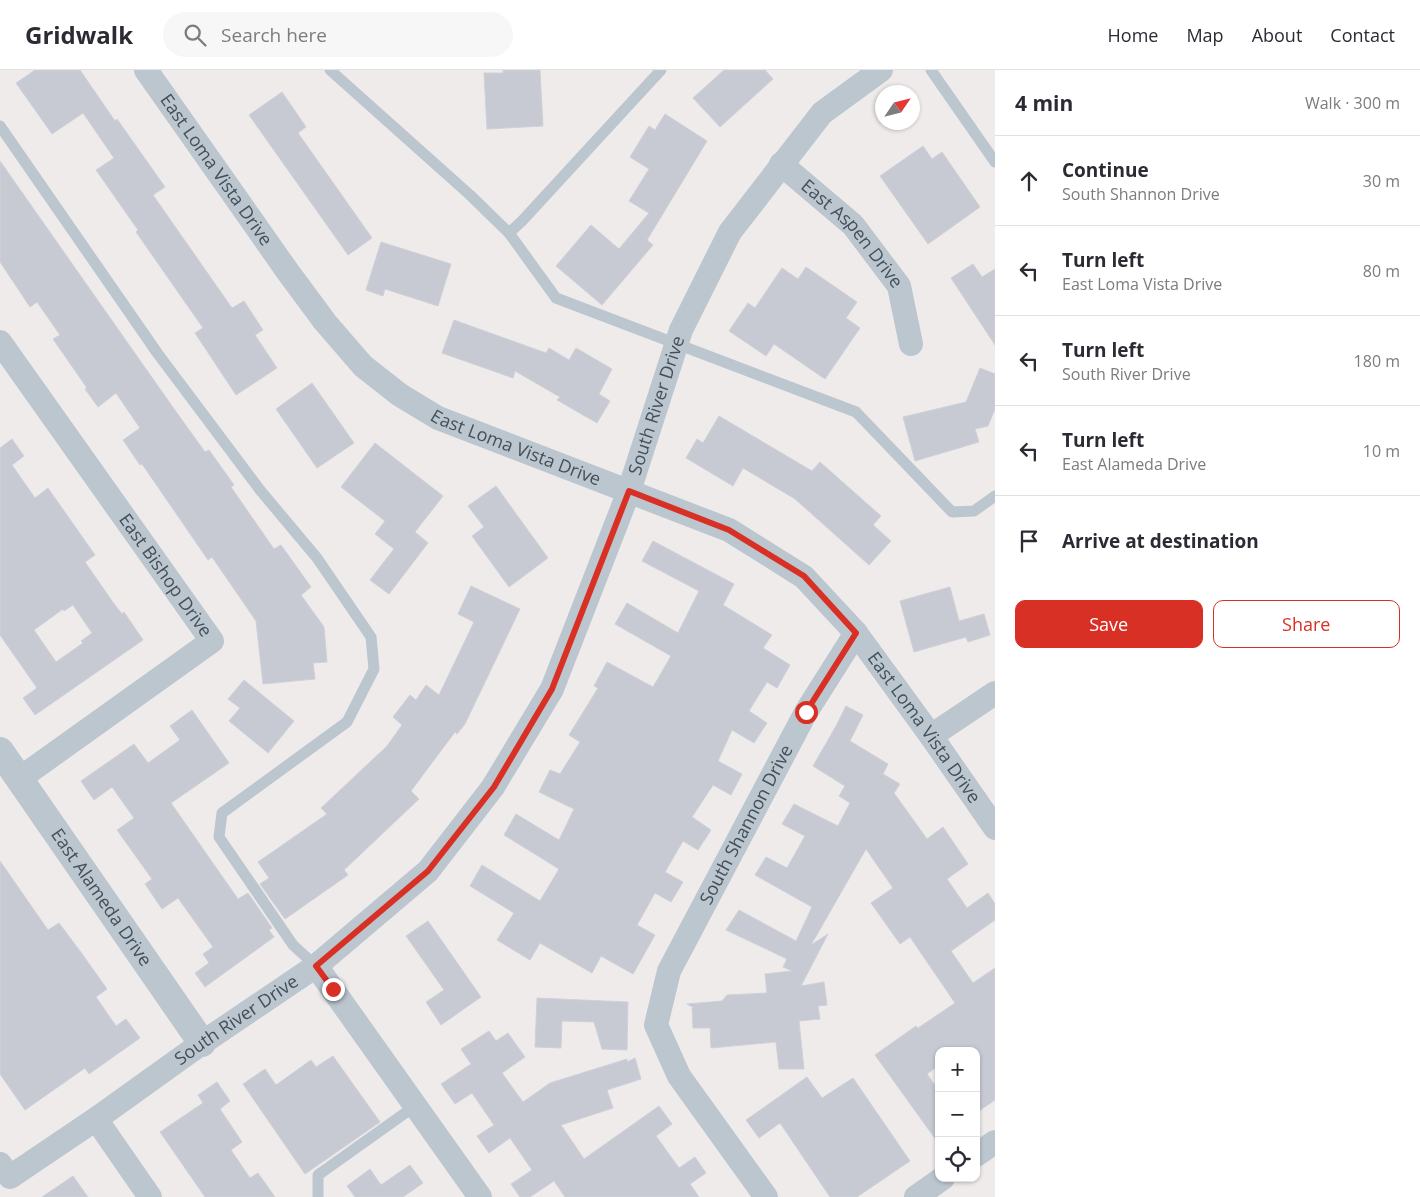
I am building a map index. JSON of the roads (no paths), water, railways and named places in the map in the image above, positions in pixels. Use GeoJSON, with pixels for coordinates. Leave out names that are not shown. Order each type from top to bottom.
{"type":"FeatureCollection","features":[{"type":"Feature","properties":{"kind":"street","name":"East Loma Vista Drive"},"geometry":{"type":"LineString","coordinates":[[146,70],[288,272],[325,322],[363,366],[400,394],[438,418],[729,530],[804,576],[856,633],[995,828]]}},
{"type":"Feature","properties":{"kind":"street","name":"South River Drive"},"geometry":{"type":"LineString","coordinates":[[5,1170],[96,1119],[202,1043],[316,966],[428,871],[494,787],[552,689],[629,491],[682,330],[730,232],[822,113],[881,70]]}},
{"type":"Feature","properties":{"kind":"street","name":"East Aspen Drive"},"geometry":{"type":"LineString","coordinates":[[781,164],[853,226],[899,286],[911,344]]}},
{"type":"Feature","properties":{"kind":"street","name":"East Bishop Drive"},"geometry":{"type":"LineString","coordinates":[[0,342],[212,641],[19,779]]}},
{"type":"Feature","properties":{"kind":"street","name":"South Shannon Drive"},"geometry":{"type":"LineString","coordinates":[[766,1197],[679,1076],[656,1025],[669,971],[806,712],[856,633]]}},
{"type":"Feature","properties":{"kind":"street"},"geometry":{"type":"LineString","coordinates":[[931,736],[995,693]]}},
{"type":"Feature","properties":{"kind":"street","name":"East Alameda Drive"},"geometry":{"type":"LineString","coordinates":[[0,751],[202,1043]]}},
{"type":"Feature","properties":{"kind":"street"},"geometry":{"type":"LineString","coordinates":[[316,966],[480,1197]]}},
{"type":"Feature","properties":{"kind":"street"},"geometry":{"type":"LineString","coordinates":[[96,1119],[150,1197]]}},
{"type":"Feature","properties":{"kind":"street"},"geometry":{"type":"LineString","coordinates":[[980,1152],[995,1142]]}},
{"type":"Feature","properties":{"kind":"street"},"geometry":{"type":"LineString","coordinates":[[916,1197],[937,1182]]}},
{"type":"Feature","properties":{"kind":"lane"},"geometry":{"type":"LineString","coordinates":[[330,70],[470,195],[509,233],[556,298],[856,412],[952,512],[974,511],[995,496]]}},
{"type":"Feature","properties":{"kind":"lane"},"geometry":{"type":"LineString","coordinates":[[509,233],[661,70]]}},
{"type":"Feature","properties":{"kind":"lane"},"geometry":{"type":"LineString","coordinates":[[931,70],[995,162]]}},
{"type":"Feature","properties":{"kind":"lane"},"geometry":{"type":"LineString","coordinates":[[0,126],[158,354],[254,482],[317,558],[371,638],[374,669],[347,722],[222,813],[219,837],[293,945],[316,966]]}},
{"type":"Feature","properties":{"kind":"lane"},"geometry":{"type":"LineString","coordinates":[[318,1197],[318,1175],[416,1106]]}}]}
